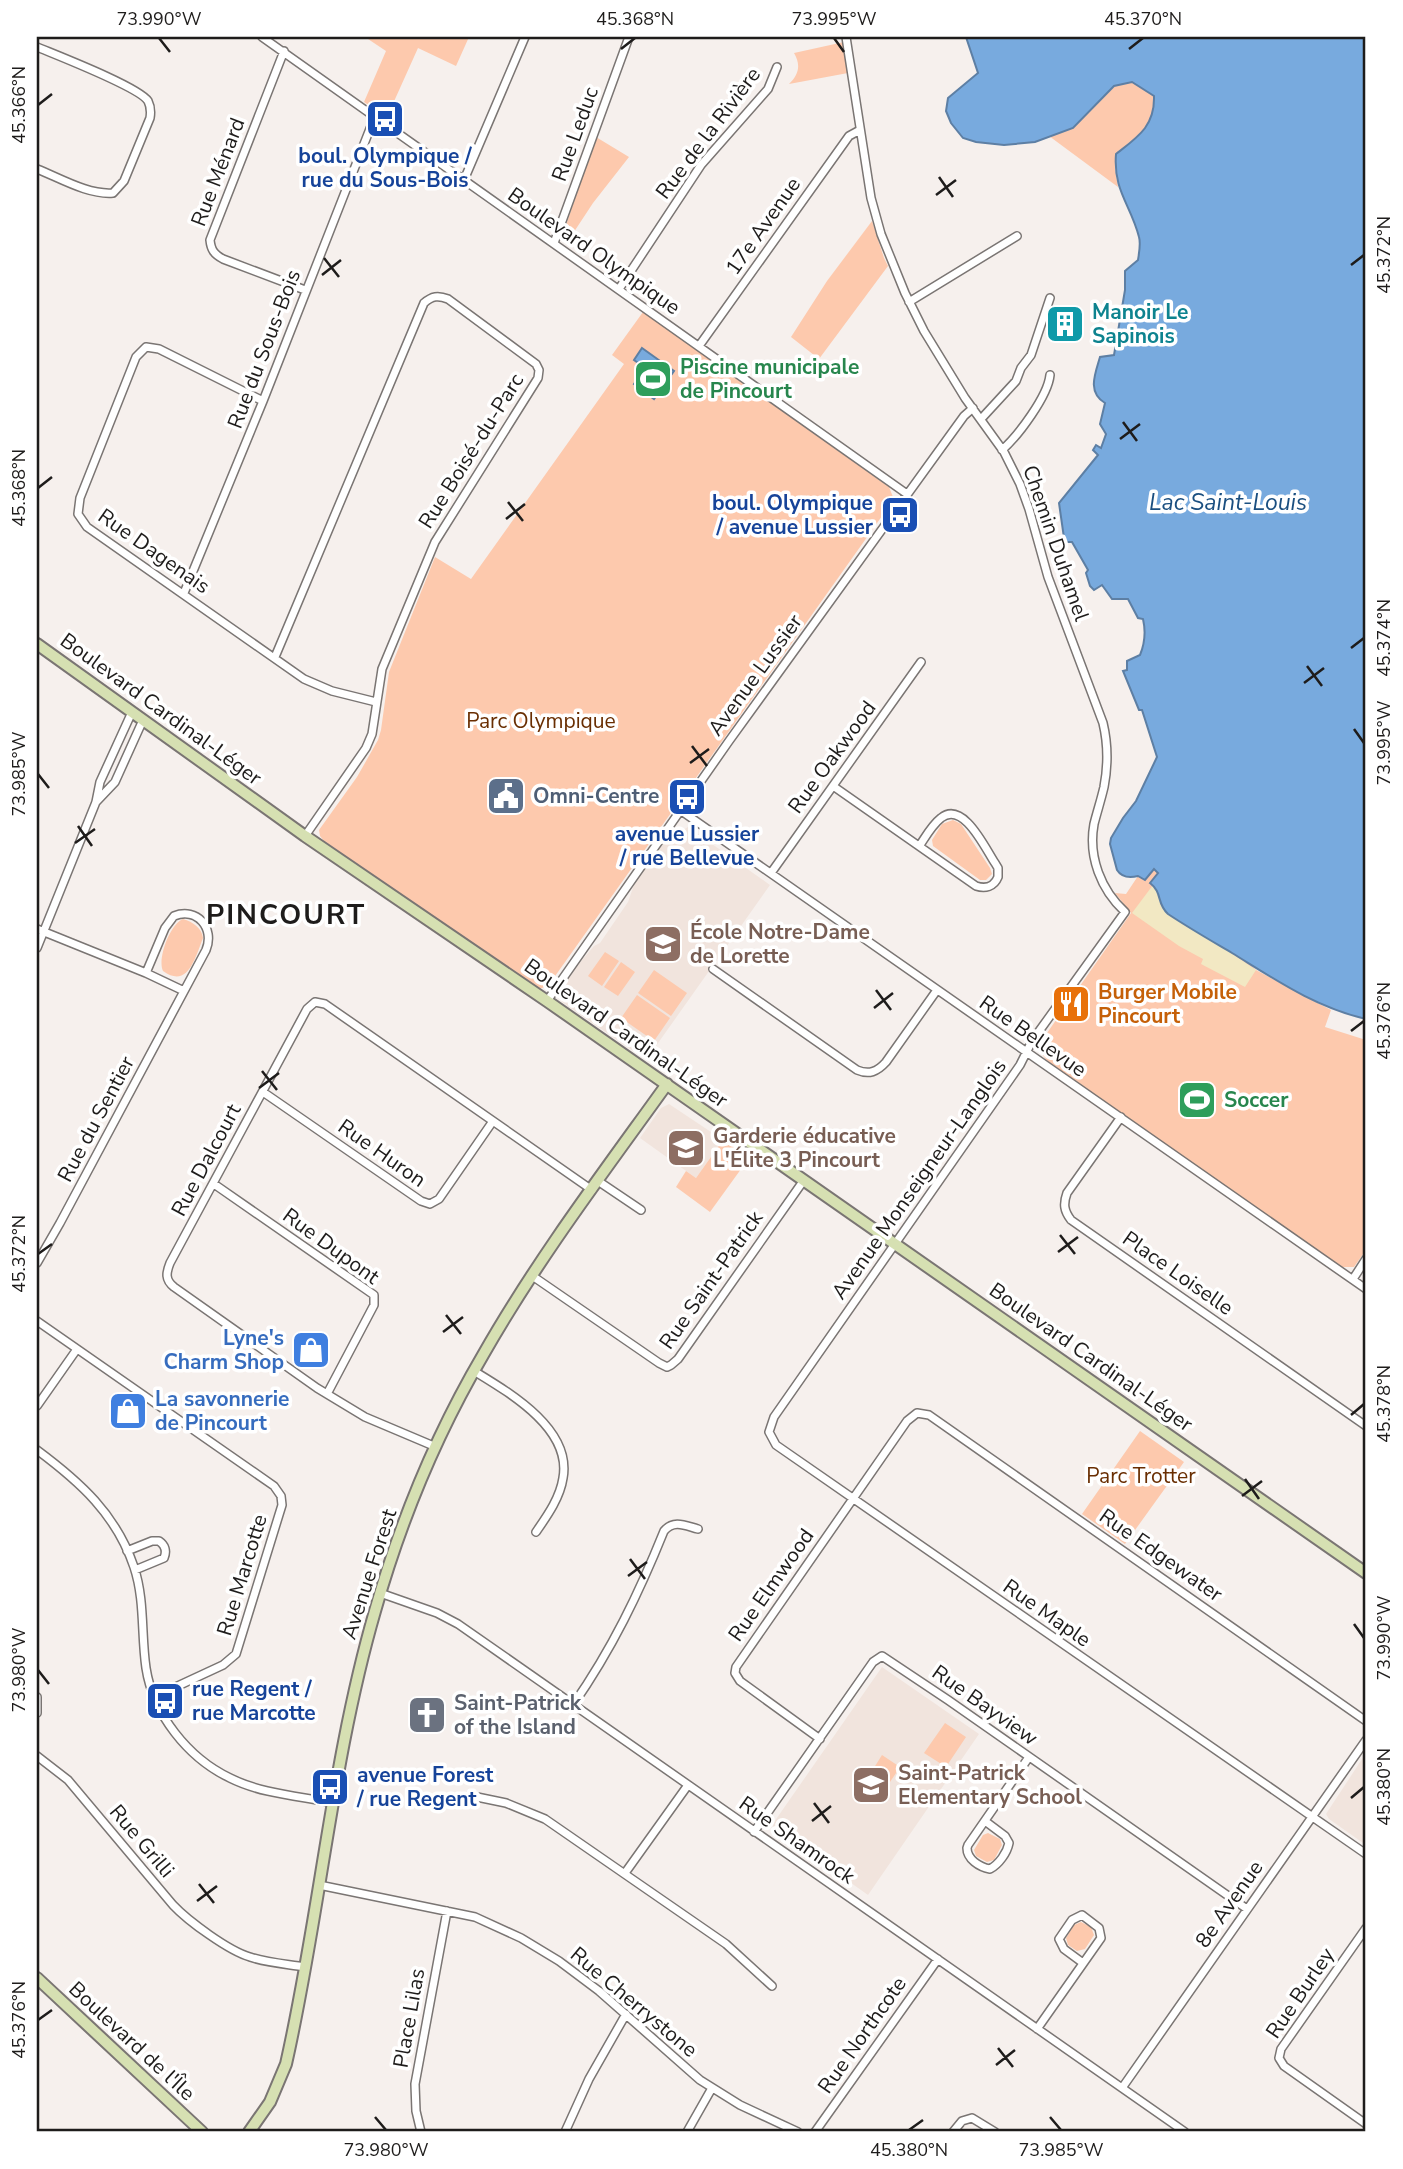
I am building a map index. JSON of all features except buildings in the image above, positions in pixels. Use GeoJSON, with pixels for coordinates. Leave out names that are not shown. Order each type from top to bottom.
{"type":"FeatureCollection","features":[{"type":"Feature","properties":{"kind":"street","name":"Boulevard Olympique"},"geometry":{"type":"LineString","coordinates":[[262,37],[907,494]]}},
{"type":"Feature","properties":{"kind":"street"},"geometry":{"type":"LineString","coordinates":[[464,180],[525,37]]}},
{"type":"Feature","properties":{"kind":"street","name":"Rue Leduc"},"geometry":{"type":"LineString","coordinates":[[554,243],[629,37]]}},
{"type":"Feature","properties":{"kind":"street","name":"Chemin Duhamel"},"geometry":{"type":"LineString","coordinates":[[846,37],[874,214],[886,248],[909,302],[930,341],[1002,450],[1024,493],[1048,577],[1103,723],[1107,746],[1106,773],[1094,825],[1093,848],[1098,872],[1108,894],[1125,912]]}},
{"type":"Feature","properties":{"kind":"street"},"geometry":{"type":"LineString","coordinates":[[37,47],[134,91],[149,102],[151,110],[124,180],[113,193],[103,194],[90,190],[37,169]]}},
{"type":"Feature","properties":{"kind":"street","name":"Rue Ménard"},"geometry":{"type":"LineString","coordinates":[[284,51],[210,240],[215,254],[223,259],[305,290]]}},
{"type":"Feature","properties":{"kind":"street","name":"Rue de la Rivière"},"geometry":{"type":"LineString","coordinates":[[619,289],[695,173],[768,89],[777,67]]}},
{"type":"Feature","properties":{"kind":"street","name":"Rue du Sous-Bois"},"geometry":{"type":"LineString","coordinates":[[184,593],[375,116]]}},
{"type":"Feature","properties":{"kind":"street","name":"17e Avenue"},"geometry":{"type":"LineString","coordinates":[[699,346],[849,136],[860,130]]}},
{"type":"Feature","properties":{"kind":"street"},"geometry":{"type":"LineString","coordinates":[[909,302],[1017,236]]}},
{"type":"Feature","properties":{"kind":"street","name":"Rue Boisé-du-Parc"},"geometry":{"type":"LineString","coordinates":[[275,657],[424,303],[439,296],[448,299],[536,364],[539,370],[538,378],[435,542],[390,648],[376,702],[372,734],[366,748],[305,836]]}},
{"type":"Feature","properties":{"kind":"street"},"geometry":{"type":"LineString","coordinates":[[981,419],[1016,381],[1021,368],[1031,355],[1049,298]]}},
{"type":"Feature","properties":{"kind":"street","name":"Rue Dagenais"},"geometry":{"type":"LineString","coordinates":[[263,401],[159,349],[146,347],[136,357],[80,498],[77,510],[80,519],[87,527],[304,679],[332,691],[376,702]]}},
{"type":"Feature","properties":{"kind":"street"},"geometry":{"type":"LineString","coordinates":[[1002,450],[1043,397],[1050,375]]}},
{"type":"Feature","properties":{"kind":"street","name":"Avenue Lussier"},"geometry":{"type":"LineString","coordinates":[[547,1001],[680,810],[907,494],[964,416],[973,408]]}},
{"type":"Feature","properties":{"kind":"street","name":"Boulevard Cardinal-Léger"},"geometry":{"type":"LineString","coordinates":[[37,644],[305,836],[667,1084],[1366,1573]]}},
{"type":"Feature","properties":{"kind":"street","name":"Rue Oakwood"},"geometry":{"type":"LineString","coordinates":[[771,873],[921,662]]}},
{"type":"Feature","properties":{"kind":"street"},"geometry":{"type":"LineString","coordinates":[[37,948],[40,930],[96,802],[100,782],[132,712]]}},
{"type":"Feature","properties":{"kind":"street"},"geometry":{"type":"LineString","coordinates":[[96,802],[115,782],[143,720]]}},
{"type":"Feature","properties":{"kind":"street"},"geometry":{"type":"LineString","coordinates":[[833,786],[976,886],[990,886],[998,877],[998,868],[961,815],[950,813],[940,819],[920,845]]}},
{"type":"Feature","properties":{"kind":"street","name":"Rue Bellevue"},"geometry":{"type":"LineString","coordinates":[[680,810],[1366,1289]]}},
{"type":"Feature","properties":{"kind":"street","name":"Avenue Monseigneur-Langlois"},"geometry":{"type":"LineString","coordinates":[[769,1432],[774,1417],[1012,1077],[1032,1041],[1125,912]]}},
{"type":"Feature","properties":{"kind":"street","name":"Rue du Sentier"},"geometry":{"type":"LineString","coordinates":[[37,1263],[206,950],[210,935],[203,923],[188,913],[174,916],[146,973]]}},
{"type":"Feature","properties":{"kind":"street"},"geometry":{"type":"LineString","coordinates":[[40,930],[184,991]]}},
{"type":"Feature","properties":{"kind":"street"},"geometry":{"type":"LineString","coordinates":[[713,969],[864,1073],[877,1071],[886,1062],[937,990]]}},
{"type":"Feature","properties":{"kind":"street","name":"Rue Dalcourt"},"geometry":{"type":"LineString","coordinates":[[436,1447],[365,1417],[327,1394],[168,1281],[167,1270],[170,1263],[310,1005],[320,1002],[493,1121],[595,1185],[641,1210]]}},
{"type":"Feature","properties":{"kind":"street","name":"Avenue Forest"},"geometry":{"type":"LineString","coordinates":[[250,2132],[270,2102],[284,2073],[358,1679],[380,1593],[402,1529],[436,1447],[474,1371],[531,1275],[667,1084]]}},
{"type":"Feature","properties":{"kind":"street","name":"Rue Huron"},"geometry":{"type":"LineString","coordinates":[[263,1092],[421,1201],[430,1204],[439,1199],[493,1121]]}},
{"type":"Feature","properties":{"kind":"street","name":"Place Loiselle"},"geometry":{"type":"LineString","coordinates":[[1121,1117],[1067,1193],[1064,1200],[1066,1214],[1366,1426]]}},
{"type":"Feature","properties":{"kind":"street","name":"Rue Saint-Patrick"},"geometry":{"type":"LineString","coordinates":[[531,1275],[667,1367],[678,1359],[804,1180]]}},
{"type":"Feature","properties":{"kind":"street","name":"Rue Dupont"},"geometry":{"type":"LineString","coordinates":[[214,1184],[374,1295],[374,1305],[327,1394]]}},
{"type":"Feature","properties":{"kind":"street"},"geometry":{"type":"LineString","coordinates":[[1353,1279],[1366,1259]]}},
{"type":"Feature","properties":{"kind":"street","name":"Rue Marcotte"},"geometry":{"type":"LineString","coordinates":[[37,1321],[274,1486],[281,1496],[282,1505],[236,1654],[223,1665],[154,1697]]}},
{"type":"Feature","properties":{"kind":"street"},"geometry":{"type":"LineString","coordinates":[[37,1406],[77,1349]]}},
{"type":"Feature","properties":{"kind":"street"},"geometry":{"type":"LineString","coordinates":[[474,1371],[526,1406],[547,1428],[561,1450],[564,1471],[561,1489],[536,1532]]}},
{"type":"Feature","properties":{"kind":"street","name":"Rue Edgewater"},"geometry":{"type":"LineString","coordinates":[[853,1499],[907,1421],[912,1416],[923,1413],[1366,1721]]}},
{"type":"Feature","properties":{"kind":"street","name":"Rue Maple"},"geometry":{"type":"LineString","coordinates":[[769,1432],[776,1445],[1366,1854]]}},
{"type":"Feature","properties":{"kind":"street"},"geometry":{"type":"LineString","coordinates":[[37,1450],[89,1492],[105,1511],[127,1551],[135,1570],[146,1669],[154,1697],[162,1714],[181,1740],[217,1771],[253,1787],[334,1803]]}},
{"type":"Feature","properties":{"kind":"street","name":"Rue Elmwood"},"geometry":{"type":"LineString","coordinates":[[820,1739],[740,1681],[735,1673],[736,1667],[853,1499]]}},
{"type":"Feature","properties":{"kind":"street"},"geometry":{"type":"LineString","coordinates":[[573,1705],[631,1609],[664,1531],[674,1524],[698,1529]]}},
{"type":"Feature","properties":{"kind":"street"},"geometry":{"type":"LineString","coordinates":[[127,1551],[152,1541],[164,1546],[164,1558],[135,1570]]}},
{"type":"Feature","properties":{"kind":"street","name":"Rue Shamrock"},"geometry":{"type":"LineString","coordinates":[[380,1593],[458,1623],[1185,2132]]}},
{"type":"Feature","properties":{"kind":"street","name":"Rue Bayview"},"geometry":{"type":"LineString","coordinates":[[754,1832],[873,1662],[882,1656],[1247,1909]]}},
{"type":"Feature","properties":{"kind":"street"},"geometry":{"type":"LineString","coordinates":[[37,1697],[37,1713]]}},
{"type":"Feature","properties":{"kind":"street","name":"8e Avenue"},"geometry":{"type":"LineString","coordinates":[[1122,2088],[1366,1740]]}},
{"type":"Feature","properties":{"kind":"street","name":"Rue Grilli"},"geometry":{"type":"LineString","coordinates":[[37,1756],[68,1780],[183,1914],[244,1955],[305,1967]]}},
{"type":"Feature","properties":{"kind":"street"},"geometry":{"type":"LineString","coordinates":[[985,1822],[1005,1836],[1009,1843],[997,1864],[990,1869],[971,1859],[967,1852],[968,1845],[1029,1757]]}},
{"type":"Feature","properties":{"kind":"street"},"geometry":{"type":"LineString","coordinates":[[625,1873],[688,1785]]}},
{"type":"Feature","properties":{"kind":"street"},"geometry":{"type":"LineString","coordinates":[[477,1797],[506,1803],[545,1819],[726,1944],[772,1986]]}},
{"type":"Feature","properties":{"kind":"street","name":"Rue Cherrystone"},"geometry":{"type":"LineString","coordinates":[[319,1885],[475,1917],[521,1938],[559,1961],[626,2014],[688,2071],[712,2088],[740,2105],[798,2132]]}},
{"type":"Feature","properties":{"kind":"street","name":"Place Lilas"},"geometry":{"type":"LineString","coordinates":[[421,2132],[416,2111],[415,2084],[446,1911]]}},
{"type":"Feature","properties":{"kind":"street"},"geometry":{"type":"LineString","coordinates":[[1037,2029],[1099,1942],[1102,1934],[1095,1924],[1082,1915],[1072,1920],[1059,1939],[1064,1949],[1083,1963]]}},
{"type":"Feature","properties":{"kind":"street","name":"Rue Burley"},"geometry":{"type":"LineString","coordinates":[[1366,1928],[1281,2049],[1279,2058],[1284,2066],[1366,2124]]}},
{"type":"Feature","properties":{"kind":"street","name":"Rue Northcote"},"geometry":{"type":"LineString","coordinates":[[815,2132],[938,1959]]}},
{"type":"Feature","properties":{"kind":"street","name":"Boulevard de l'Île"},"geometry":{"type":"LineString","coordinates":[[37,1978],[202,2132]]}},
{"type":"Feature","properties":{"kind":"street"},"geometry":{"type":"LineString","coordinates":[[565,2132],[589,2079],[626,2014]]}},
{"type":"Feature","properties":{"kind":"street"},"geometry":{"type":"LineString","coordinates":[[687,2132],[712,2088]]}},
{"type":"Feature","properties":{"kind":"street"},"geometry":{"type":"LineString","coordinates":[[953,2132],[962,2121],[972,2118],[995,2132]]}},
{"type":"Feature","properties":{"kind":"shaded area","name":"École Notre-Dame de Lorette"},"geometry":{"type":"Polygon","coordinates":[[[688,827],[770,885],[651,1053],[650,1060],[562,1002],[559,993],[576,967],[594,946],[600,943],[628,902],[636,879],[672,830],[680,832],[688,827]]]}},
{"type":"Feature","properties":{"kind":"shaded area","name":"Garderie éducative L'Élite 3 Pincourt"},"geometry":{"type":"Polygon","coordinates":[[[669,1104],[723,1140],[696,1178],[640,1138],[661,1108],[669,1104]]]}},
{"type":"Feature","properties":{"kind":"shaded area","name":"Saint-Patrick Elementary School"},"geometry":{"type":"Polygon","coordinates":[[[882,1667],[979,1734],[868,1895],[772,1825],[882,1667]]]}},
{"type":"Feature","properties":{"kind":"shaded area"},"geometry":{"type":"Polygon","coordinates":[[[1366,1753],[1366,1845],[1329,1819],[1326,1814],[1366,1753]]]}},
{"type":"Feature","properties":{"kind":"green space"},"geometry":{"type":"Polygon","coordinates":[[[365,37],[469,37],[456,66],[418,48],[387,117],[364,102],[386,51],[365,37]]]}},
{"type":"Feature","properties":{"kind":"green space"},"geometry":{"type":"Polygon","coordinates":[[[844,42],[848,73],[789,84],[798,69],[794,53],[844,42]]]}},
{"type":"Feature","properties":{"kind":"green space"},"geometry":{"type":"Polygon","coordinates":[[[1132,82],[1154,96],[1154,106],[1144,130],[1116,155],[1118,187],[1049,136],[1073,128],[1115,86],[1132,82]]]}},
{"type":"Feature","properties":{"kind":"green space"},"geometry":{"type":"Polygon","coordinates":[[[596,137],[629,157],[593,203],[566,244],[563,234],[596,137]]]}},
{"type":"Feature","properties":{"kind":"green space"},"geometry":{"type":"Polygon","coordinates":[[[872,221],[888,266],[819,359],[791,337],[827,281],[872,221]]]}},
{"type":"Feature","properties":{"kind":"green space","name":"Parc Olympique"},"geometry":{"type":"Polygon","coordinates":[[[643,312],[889,487],[893,497],[548,986],[539,989],[324,841],[319,830],[357,777],[378,740],[389,672],[435,557],[471,579],[624,364],[612,355],[643,312]]]}},
{"type":"Feature","properties":{"kind":"green space"},"geometry":{"type":"Polygon","coordinates":[[[953,820],[961,824],[990,868],[992,874],[986,880],[980,880],[933,846],[932,840],[942,824],[953,820]]]}},
{"type":"Feature","properties":{"kind":"green space"},"geometry":{"type":"Polygon","coordinates":[[[1154,869],[1256,970],[1331,1010],[1325,1027],[1366,1040],[1366,1250],[1354,1267],[1342,1267],[1054,1066],[1042,1054],[1040,1043],[1131,913],[1115,893],[1126,894],[1138,876],[1154,869]]]}},
{"type":"Feature","properties":{"kind":"green space"},"geometry":{"type":"Polygon","coordinates":[[[183,919],[196,926],[203,938],[185,974],[172,976],[163,971],[163,951],[169,934],[183,919]]]}},
{"type":"Feature","properties":{"kind":"green space"},"geometry":{"type":"Polygon","coordinates":[[[605,952],[619,961],[602,986],[588,976],[605,952]]]}},
{"type":"Feature","properties":{"kind":"green space"},"geometry":{"type":"Polygon","coordinates":[[[621,962],[635,972],[618,996],[604,987],[621,962]]]}},
{"type":"Feature","properties":{"kind":"green space"},"geometry":{"type":"Polygon","coordinates":[[[654,970],[687,993],[671,1016],[638,993],[654,970]]]}},
{"type":"Feature","properties":{"kind":"green space"},"geometry":{"type":"Polygon","coordinates":[[[637,995],[670,1018],[654,1041],[621,1018],[637,995]]]}},
{"type":"Feature","properties":{"kind":"green space"},"geometry":{"type":"Polygon","coordinates":[[[723,1140],[749,1158],[710,1212],[676,1187],[686,1171],[696,1178],[723,1140]]]}},
{"type":"Feature","properties":{"kind":"green space","name":"Parc Trotter"},"geometry":{"type":"Polygon","coordinates":[[[1140,1431],[1184,1462],[1125,1544],[1082,1514],[1140,1431]]]}},
{"type":"Feature","properties":{"kind":"green space"},"geometry":{"type":"Polygon","coordinates":[[[945,1723],[966,1737],[946,1767],[924,1753],[945,1723]]]}},
{"type":"Feature","properties":{"kind":"green space"},"geometry":{"type":"Polygon","coordinates":[[[882,1755],[900,1767],[884,1791],[867,1779],[882,1755]]]}},
{"type":"Feature","properties":{"kind":"green space"},"geometry":{"type":"Polygon","coordinates":[[[988,1833],[1000,1839],[1002,1845],[994,1860],[987,1862],[976,1856],[974,1850],[983,1835],[988,1833]]]}},
{"type":"Feature","properties":{"kind":"green space"},"geometry":{"type":"Polygon","coordinates":[[[1081,1922],[1091,1927],[1094,1935],[1085,1949],[1077,1951],[1068,1945],[1066,1938],[1074,1925],[1081,1922]]]}},
{"type":"Feature","properties":{"kind":"sand"},"geometry":{"type":"Polygon","coordinates":[[[1153,885],[1159,891],[1160,904],[1256,970],[1245,987],[1201,964],[1203,959],[1179,946],[1132,913],[1153,885]]]}},
{"type":"Feature","properties":{"kind":"water","name":"Lac Saint-Louis"},"geometry":{"type":"Polygon","coordinates":[[[966,37],[1366,37],[1366,1019],[1347,1014],[1296,992],[1168,914],[1150,883],[1158,873],[1154,869],[1145,880],[1138,876],[1124,876],[1117,870],[1111,838],[1136,801],[1157,757],[1142,710],[1139,710],[1123,671],[1127,670],[1127,661],[1140,655],[1144,624],[1128,599],[1112,599],[1102,585],[1094,590],[1090,586],[1086,573],[1088,570],[1072,542],[1066,542],[1064,538],[1059,503],[1098,455],[1093,450],[1096,445],[1101,448],[1106,434],[1100,424],[1105,403],[1096,394],[1095,376],[1100,357],[1114,355],[1125,290],[1125,271],[1138,260],[1140,246],[1136,226],[1117,178],[1116,154],[1144,130],[1152,115],[1154,96],[1132,82],[1114,86],[1073,128],[1035,142],[1004,145],[963,138],[951,123],[946,111],[948,98],[978,73],[966,37]]]}},
{"type":"Feature","properties":{"kind":"water"},"geometry":{"type":"Polygon","coordinates":[[[642,348],[674,371],[654,399],[634,384],[645,368],[634,360],[642,348]]]}},
{"type":"Feature","properties":{"kind":"place","name":"boul. Olympique / rue du Sous-Bois"},"geometry":{"type":"Point","coordinates":[385,119]}},
{"type":"Feature","properties":{"kind":"place","name":"Manoir Le Sapinois"},"geometry":{"type":"Point","coordinates":[1065,324]}},
{"type":"Feature","properties":{"kind":"place","name":"Piscine municipale de Pincourt"},"geometry":{"type":"Point","coordinates":[653,379]}},
{"type":"Feature","properties":{"kind":"place","name":"boul. Olympique / avenue Lussier"},"geometry":{"type":"Point","coordinates":[900,515]}},
{"type":"Feature","properties":{"kind":"place","name":"Omni-Centre"},"geometry":{"type":"Point","coordinates":[506,796]}},
{"type":"Feature","properties":{"kind":"place","name":"avenue Lussier / rue Bellevue"},"geometry":{"type":"Point","coordinates":[687,797]}},
{"type":"Feature","properties":{"kind":"place","name":"École Notre-Dame de Lorette"},"geometry":{"type":"Point","coordinates":[663,944]}},
{"type":"Feature","properties":{"kind":"place","name":"Burger Mobile Pincourt"},"geometry":{"type":"Point","coordinates":[1071,1004]}},
{"type":"Feature","properties":{"kind":"place","name":"Soccer"},"geometry":{"type":"Point","coordinates":[1197,1100]}},
{"type":"Feature","properties":{"kind":"place","name":"Garderie éducative L'Élite 3 Pincourt"},"geometry":{"type":"Point","coordinates":[686,1148]}},
{"type":"Feature","properties":{"kind":"place","name":"Lyne's Charm Shop"},"geometry":{"type":"Point","coordinates":[311,1350]}},
{"type":"Feature","properties":{"kind":"place","name":"La savonnerie de Pincourt"},"geometry":{"type":"Point","coordinates":[128,1411]}},
{"type":"Feature","properties":{"kind":"place","name":"rue Regent / rue Marcotte"},"geometry":{"type":"Point","coordinates":[165,1701]}},
{"type":"Feature","properties":{"kind":"place","name":"Saint-Patrick of the Island"},"geometry":{"type":"Point","coordinates":[427,1715]}},
{"type":"Feature","properties":{"kind":"place","name":"Saint-Patrick Elementary School"},"geometry":{"type":"Point","coordinates":[871,1785]}},
{"type":"Feature","properties":{"kind":"place","name":"avenue Forest / rue Regent"},"geometry":{"type":"Point","coordinates":[330,1787]}},
{"type":"Feature","properties":{"kind":"district","name":"PINCOURT"},"geometry":{"type":"Point","coordinates":[286,914]}}]}
